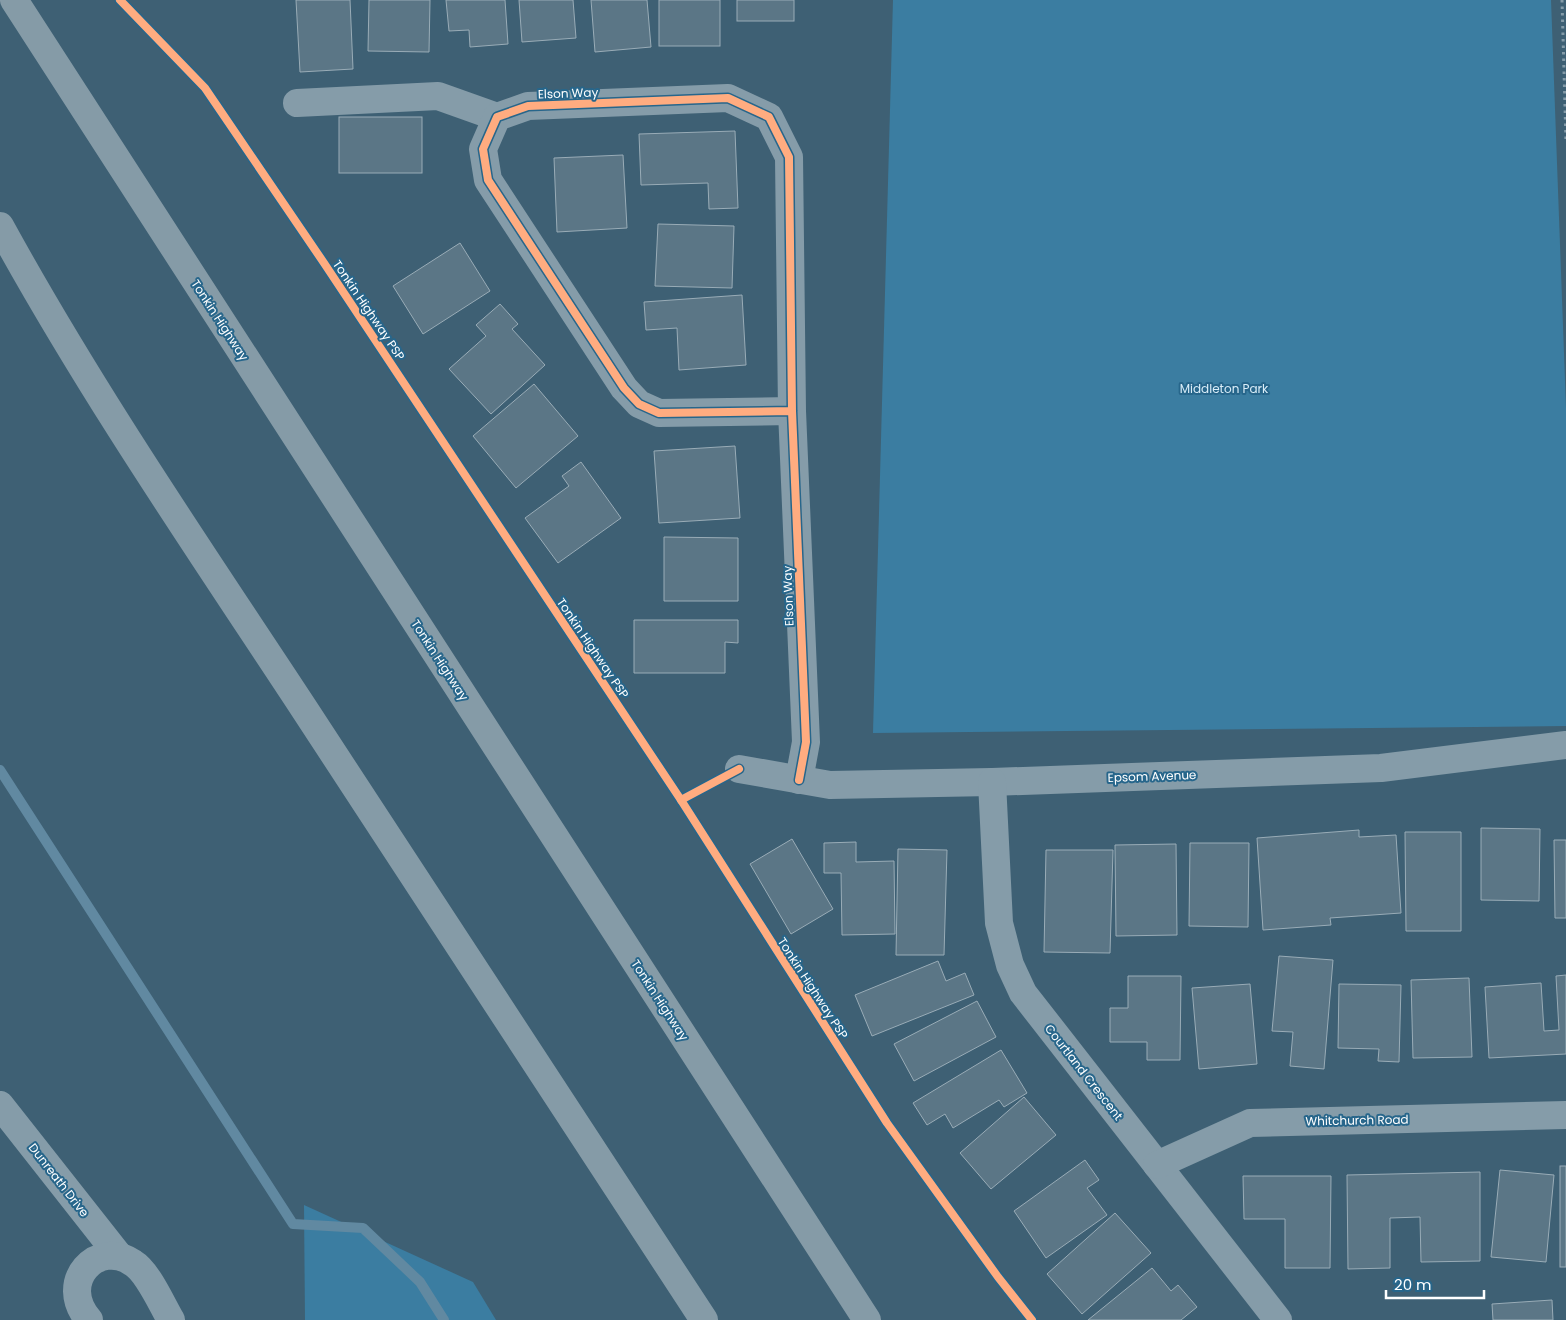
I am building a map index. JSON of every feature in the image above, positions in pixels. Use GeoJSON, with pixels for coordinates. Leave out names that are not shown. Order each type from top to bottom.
{"type":"FeatureCollection","features":[{"type":"Feature","properties":{"kind":"highway","name":"Tonkin Highway"},"geometry":{"type":"LineString","coordinates":[[14,0],[867,1320]]}},
{"type":"Feature","properties":{"kind":"highway"},"geometry":{"type":"LineString","coordinates":[[0,226],[31,282],[168,502],[549,1078],[704,1320]]}},
{"type":"Feature","properties":{"kind":"highway"},"geometry":{"type":"LineString","coordinates":[[0,239],[31,282]]}},
{"type":"Feature","properties":{"kind":"street"},"geometry":{"type":"LineString","coordinates":[[298,103],[438,96],[497,118],[483,149],[488,180],[624,388],[639,404],[659,413],[792,411]]}},
{"type":"Feature","properties":{"kind":"street","name":"Elson Way"},"geometry":{"type":"LineString","coordinates":[[497,118],[528,106],[728,98],[769,117],[789,157],[792,411],[806,742],[799,780]]}},
{"type":"Feature","properties":{"kind":"street","name":"Epsom Avenue"},"geometry":{"type":"LineString","coordinates":[[739,769],[830,785],[992,782],[1381,768],[1566,745]]}},
{"type":"Feature","properties":{"kind":"street","name":"Courtland Crescent"},"geometry":{"type":"LineString","coordinates":[[992,782],[999,924],[1010,964],[1023,993],[1278,1320]]}},
{"type":"Feature","properties":{"kind":"street","name":"Dunreath Drive"},"geometry":{"type":"LineString","coordinates":[[0,1105],[119,1256],[134,1263],[171,1320]]}},
{"type":"Feature","properties":{"kind":"street","name":"Whitchurch Road"},"geometry":{"type":"LineString","coordinates":[[1157,1165],[1250,1123],[1566,1115]]}},
{"type":"Feature","properties":{"kind":"street"},"geometry":{"type":"LineString","coordinates":[[89,1320],[81,1311],[76,1298],[76,1284],[82,1271],[92,1262],[105,1256],[119,1256]]}},
{"type":"Feature","properties":{"kind":"path"},"geometry":{"type":"LineString","coordinates":[[1562,0],[1566,142]]}},
{"type":"Feature","properties":{"kind":"green space","name":"Middleton Park"},"geometry":{"type":"Polygon","coordinates":[[[893,0],[1551,0],[1566,408],[1566,726],[873,733],[893,0]]]}},
{"type":"Feature","properties":{"kind":"green space"},"geometry":{"type":"Polygon","coordinates":[[[304,1205],[473,1282],[496,1320],[305,1320],[304,1205]]]}},
{"type":"Feature","properties":{"kind":"building"},"geometry":{"type":"Polygon","coordinates":[[[296,0],[350,0],[353,69],[300,72],[296,0]]]}},
{"type":"Feature","properties":{"kind":"building"},"geometry":{"type":"Polygon","coordinates":[[[369,0],[430,0],[429,52],[368,51],[369,0]]]}},
{"type":"Feature","properties":{"kind":"building"},"geometry":{"type":"Polygon","coordinates":[[[446,0],[505,0],[508,44],[470,47],[469,30],[449,31],[446,0]]]}},
{"type":"Feature","properties":{"kind":"building"},"geometry":{"type":"Polygon","coordinates":[[[519,0],[573,0],[576,38],[522,42],[519,0]]]}},
{"type":"Feature","properties":{"kind":"building"},"geometry":{"type":"Polygon","coordinates":[[[591,0],[647,0],[651,47],[595,52],[591,0]]]}},
{"type":"Feature","properties":{"kind":"building"},"geometry":{"type":"Polygon","coordinates":[[[659,0],[720,0],[720,46],[659,46],[659,0]]]}},
{"type":"Feature","properties":{"kind":"building"},"geometry":{"type":"Polygon","coordinates":[[[737,0],[794,0],[794,21],[737,21],[737,0]]]}},
{"type":"Feature","properties":{"kind":"building"},"geometry":{"type":"Polygon","coordinates":[[[339,117],[422,117],[422,173],[339,173],[339,117]]]}},
{"type":"Feature","properties":{"kind":"building"},"geometry":{"type":"Polygon","coordinates":[[[735,131],[738,208],[709,209],[708,183],[641,185],[639,134],[735,131]]]}},
{"type":"Feature","properties":{"kind":"building"},"geometry":{"type":"Polygon","coordinates":[[[623,155],[627,228],[557,232],[554,158],[623,155]]]}},
{"type":"Feature","properties":{"kind":"building"},"geometry":{"type":"Polygon","coordinates":[[[658,224],[734,226],[732,288],[655,286],[658,224]]]}},
{"type":"Feature","properties":{"kind":"building"},"geometry":{"type":"Polygon","coordinates":[[[460,243],[490,291],[423,334],[393,286],[460,243]]]}},
{"type":"Feature","properties":{"kind":"building"},"geometry":{"type":"Polygon","coordinates":[[[742,295],[746,365],[679,370],[677,328],[646,330],[644,302],[742,295]]]}},
{"type":"Feature","properties":{"kind":"building"},"geometry":{"type":"Polygon","coordinates":[[[500,304],[518,324],[512,329],[545,365],[491,414],[449,369],[486,336],[476,325],[500,304]]]}},
{"type":"Feature","properties":{"kind":"building"},"geometry":{"type":"Polygon","coordinates":[[[534,384],[578,436],[516,488],[473,436],[534,384]]]}},
{"type":"Feature","properties":{"kind":"building"},"geometry":{"type":"Polygon","coordinates":[[[735,446],[740,518],[659,523],[654,451],[735,446]]]}},
{"type":"Feature","properties":{"kind":"building"},"geometry":{"type":"Polygon","coordinates":[[[581,462],[621,518],[558,563],[525,518],[569,486],[562,476],[581,462]]]}},
{"type":"Feature","properties":{"kind":"building"},"geometry":{"type":"Polygon","coordinates":[[[664,537],[738,538],[738,601],[664,601],[664,537]]]}},
{"type":"Feature","properties":{"kind":"building"},"geometry":{"type":"Polygon","coordinates":[[[634,620],[738,620],[738,643],[725,642],[725,673],[634,673],[634,620]]]}},
{"type":"Feature","properties":{"kind":"building"},"geometry":{"type":"Polygon","coordinates":[[[1481,828],[1540,829],[1539,901],[1481,900],[1481,828]]]}},
{"type":"Feature","properties":{"kind":"building"},"geometry":{"type":"Polygon","coordinates":[[[1359,830],[1359,837],[1396,835],[1401,913],[1330,918],[1331,925],[1263,930],[1257,838],[1359,830]]]}},
{"type":"Feature","properties":{"kind":"building"},"geometry":{"type":"Polygon","coordinates":[[[1405,832],[1461,832],[1461,931],[1406,931],[1405,832]]]}},
{"type":"Feature","properties":{"kind":"building"},"geometry":{"type":"Polygon","coordinates":[[[792,839],[833,909],[791,934],[750,864],[792,839]]]}},
{"type":"Feature","properties":{"kind":"building"},"geometry":{"type":"Polygon","coordinates":[[[1554,840],[1566,840],[1566,918],[1555,918],[1554,840]]]}},
{"type":"Feature","properties":{"kind":"building"},"geometry":{"type":"Polygon","coordinates":[[[856,842],[856,862],[894,861],[895,934],[842,935],[841,873],[824,873],[824,843],[856,842]]]}},
{"type":"Feature","properties":{"kind":"building"},"geometry":{"type":"Polygon","coordinates":[[[1190,843],[1249,843],[1248,927],[1189,926],[1190,843]]]}},
{"type":"Feature","properties":{"kind":"building"},"geometry":{"type":"Polygon","coordinates":[[[1176,844],[1177,935],[1116,936],[1115,845],[1176,844]]]}},
{"type":"Feature","properties":{"kind":"building"},"geometry":{"type":"Polygon","coordinates":[[[898,849],[947,850],[944,955],[896,955],[898,849]]]}},
{"type":"Feature","properties":{"kind":"building"},"geometry":{"type":"Polygon","coordinates":[[[1046,850],[1113,850],[1110,953],[1044,952],[1046,850]]]}},
{"type":"Feature","properties":{"kind":"building"},"geometry":{"type":"Polygon","coordinates":[[[1279,956],[1333,960],[1324,1069],[1290,1066],[1293,1032],[1272,1031],[1279,956]]]}},
{"type":"Feature","properties":{"kind":"building"},"geometry":{"type":"Polygon","coordinates":[[[938,961],[946,981],[965,973],[974,995],[872,1036],[855,995],[938,961]]]}},
{"type":"Feature","properties":{"kind":"building"},"geometry":{"type":"Polygon","coordinates":[[[1566,975],[1566,1054],[1489,1058],[1485,987],[1541,983],[1544,1031],[1559,1030],[1556,976],[1566,975]]]}},
{"type":"Feature","properties":{"kind":"building"},"geometry":{"type":"Polygon","coordinates":[[[1128,976],[1181,976],[1180,1060],[1147,1060],[1147,1042],[1110,1042],[1110,1008],[1128,1008],[1128,976]]]}},
{"type":"Feature","properties":{"kind":"building"},"geometry":{"type":"Polygon","coordinates":[[[1469,978],[1472,1057],[1413,1058],[1411,980],[1469,978]]]}},
{"type":"Feature","properties":{"kind":"building"},"geometry":{"type":"Polygon","coordinates":[[[1250,984],[1257,1064],[1199,1069],[1192,988],[1250,984]]]}},
{"type":"Feature","properties":{"kind":"building"},"geometry":{"type":"Polygon","coordinates":[[[1339,984],[1401,985],[1399,1062],[1378,1061],[1379,1049],[1338,1048],[1339,984]]]}},
{"type":"Feature","properties":{"kind":"building"},"geometry":{"type":"Polygon","coordinates":[[[977,1001],[996,1037],[914,1081],[894,1044],[977,1001]]]}},
{"type":"Feature","properties":{"kind":"building"},"geometry":{"type":"Polygon","coordinates":[[[1001,1050],[1027,1093],[1004,1107],[999,1100],[953,1128],[945,1114],[927,1125],[913,1103],[1001,1050]]]}},
{"type":"Feature","properties":{"kind":"building"},"geometry":{"type":"Polygon","coordinates":[[[1024,1097],[1056,1135],[991,1189],[960,1153],[1024,1097]]]}},
{"type":"Feature","properties":{"kind":"building"},"geometry":{"type":"Polygon","coordinates":[[[1085,1160],[1099,1180],[1087,1188],[1107,1215],[1046,1258],[1014,1211],[1085,1160]]]}},
{"type":"Feature","properties":{"kind":"building"},"geometry":{"type":"Polygon","coordinates":[[[1560,1166],[1566,1166],[1566,1267],[1560,1267],[1560,1166]]]}},
{"type":"Feature","properties":{"kind":"building"},"geometry":{"type":"Polygon","coordinates":[[[1500,1170],[1554,1175],[1546,1262],[1491,1257],[1500,1170]]]}},
{"type":"Feature","properties":{"kind":"building"},"geometry":{"type":"Polygon","coordinates":[[[1480,1172],[1480,1261],[1421,1262],[1420,1217],[1390,1218],[1390,1268],[1348,1269],[1347,1175],[1480,1172]]]}},
{"type":"Feature","properties":{"kind":"building"},"geometry":{"type":"Polygon","coordinates":[[[1243,1176],[1331,1176],[1330,1268],[1285,1268],[1285,1219],[1244,1219],[1243,1176]]]}},
{"type":"Feature","properties":{"kind":"building"},"geometry":{"type":"Polygon","coordinates":[[[1115,1213],[1151,1253],[1082,1314],[1047,1274],[1115,1213]]]}},
{"type":"Feature","properties":{"kind":"building"},"geometry":{"type":"Polygon","coordinates":[[[1152,1268],[1171,1291],[1178,1285],[1197,1307],[1181,1320],[1088,1320],[1152,1268]]]}},
{"type":"Feature","properties":{"kind":"building"},"geometry":{"type":"Polygon","coordinates":[[[1552,1300],[1553,1320],[1493,1320],[1492,1304],[1552,1300]]]}},
{"type":"Feature","properties":{"kind":"waterway"},"geometry":{"type":"LineString","coordinates":[[0,770],[293,1224],[363,1228],[420,1282],[444,1320]]}},
{"type":"Feature","properties":{"kind":"cycle path","name":"Tonkin Highway PSP"},"geometry":{"type":"LineString","coordinates":[[120,0],[205,88],[324,263],[681,800],[887,1123],[998,1277],[1032,1320]]}},
{"type":"Feature","properties":{"kind":"cycle path"},"geometry":{"type":"LineString","coordinates":[[792,411],[659,413],[639,404],[624,388],[488,180],[483,149],[497,117],[528,106],[728,98],[769,117],[789,157],[792,411],[806,742],[799,780]]}},
{"type":"Feature","properties":{"kind":"cycle path"},"geometry":{"type":"LineString","coordinates":[[681,800],[739,769]]}}]}
